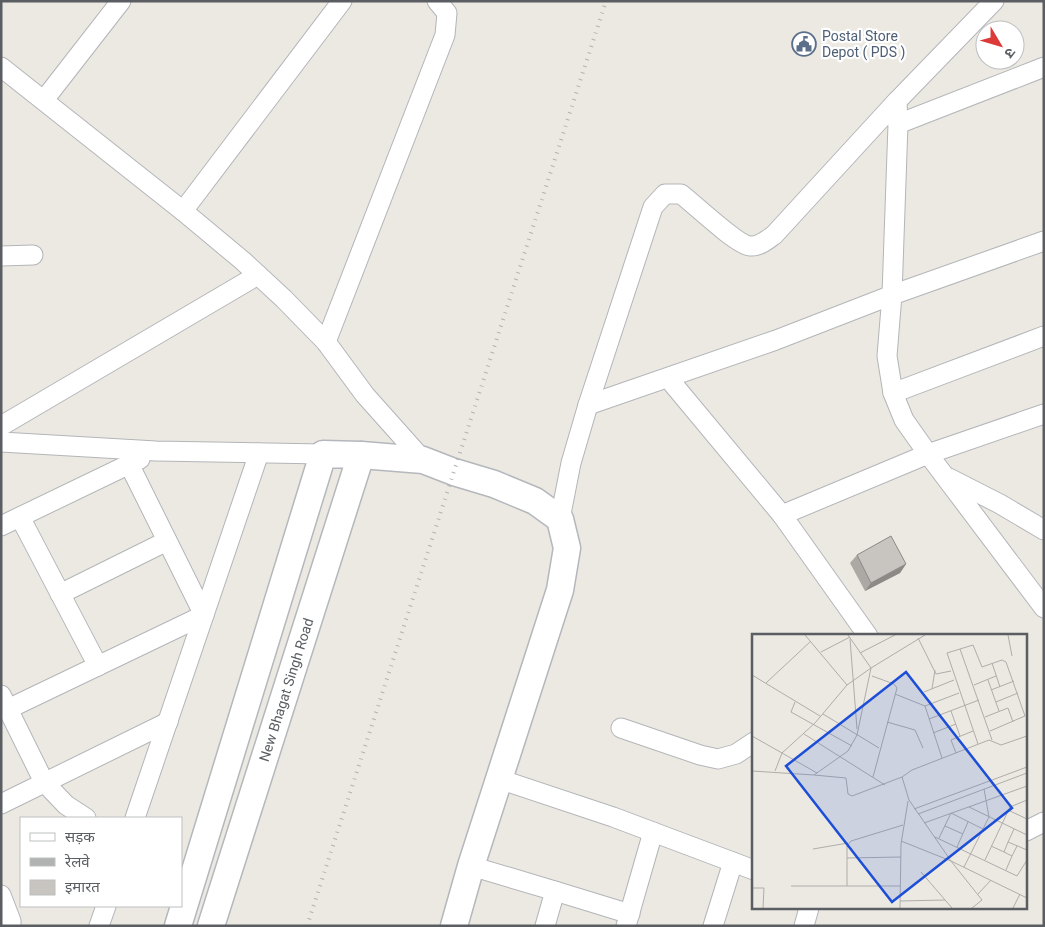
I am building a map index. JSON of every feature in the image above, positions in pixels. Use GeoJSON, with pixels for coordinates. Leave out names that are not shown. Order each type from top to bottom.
{"type":"FeatureCollection","features":[{"type":"Feature","properties":{"kind":"street"},"geometry":{"type":"LineString","coordinates":[[44,100],[121,1]]}},
{"type":"Feature","properties":{"kind":"street"},"geometry":{"type":"LineString","coordinates":[[183,211],[342,1]]}},
{"type":"Feature","properties":{"kind":"street"},"geometry":{"type":"LineString","coordinates":[[454,926],[560,590],[567,548],[560,519],[571,463],[588,405],[653,207],[665,194],[681,194],[737,241],[750,246],[764,243],[774,235],[897,101],[994,1]]}},
{"type":"Feature","properties":{"kind":"street"},"geometry":{"type":"LineString","coordinates":[[326,342],[445,35],[445,5]]}},
{"type":"Feature","properties":{"kind":"street"},"geometry":{"type":"LineString","coordinates":[[1,67],[183,211],[284,299],[326,342],[365,395],[423,460]]}},
{"type":"Feature","properties":{"kind":"street"},"geometry":{"type":"LineString","coordinates":[[898,124],[1044,67]]}},
{"type":"Feature","properties":{"kind":"street"},"geometry":{"type":"LineString","coordinates":[[897,101],[898,124],[892,295],[887,356],[893,393],[904,420],[1044,608]]}},
{"type":"Feature","properties":{"kind":"street"},"geometry":{"type":"LineString","coordinates":[[588,405],[776,340],[892,295],[1044,241]]}},
{"type":"Feature","properties":{"kind":"street"},"geometry":{"type":"LineString","coordinates":[[1,256],[33,255]]}},
{"type":"Feature","properties":{"kind":"street"},"geometry":{"type":"LineString","coordinates":[[1,426],[258,275]]}},
{"type":"Feature","properties":{"kind":"street"},"geometry":{"type":"LineString","coordinates":[[893,393],[1044,336]]}},
{"type":"Feature","properties":{"kind":"street"},"geometry":{"type":"LineString","coordinates":[[668,378],[782,515],[867,634]]}},
{"type":"Feature","properties":{"kind":"street"},"geometry":{"type":"LineString","coordinates":[[782,515],[928,454],[1044,414]]}},
{"type":"Feature","properties":{"kind":"street"},"geometry":{"type":"LineString","coordinates":[[1,442],[156,451],[361,455],[423,460],[494,484],[535,501],[560,519]]}},
{"type":"Feature","properties":{"kind":"street"},"geometry":{"type":"LineString","coordinates":[[1,526],[156,451]]}},
{"type":"Feature","properties":{"kind":"street"},"geometry":{"type":"LineString","coordinates":[[135,817],[259,453]]}},
{"type":"Feature","properties":{"kind":"street"},"geometry":{"type":"LineString","coordinates":[[182,903],[189,863],[323,454]]}},
{"type":"Feature","properties":{"kind":"street","name":"New Bhagat Singh Road"},"geometry":{"type":"LineString","coordinates":[[211,926],[361,455]]}},
{"type":"Feature","properties":{"kind":"street"},"geometry":{"type":"LineString","coordinates":[[129,464],[204,615]]}},
{"type":"Feature","properties":{"kind":"street"},"geometry":{"type":"LineString","coordinates":[[944,475],[1000,504],[1044,530]]}},
{"type":"Feature","properties":{"kind":"street"},"geometry":{"type":"LineString","coordinates":[[20,517],[98,666]]}},
{"type":"Feature","properties":{"kind":"street"},"geometry":{"type":"LineString","coordinates":[[60,594],[167,541]]}},
{"type":"Feature","properties":{"kind":"street"},"geometry":{"type":"LineString","coordinates":[[84,817],[66,805],[44,782],[3,699],[98,666],[204,615]]}},
{"type":"Feature","properties":{"kind":"street"},"geometry":{"type":"LineString","coordinates":[[1,804],[168,722]]}},
{"type":"Feature","properties":{"kind":"street"},"geometry":{"type":"LineString","coordinates":[[621,728],[700,755],[718,759],[736,754],[752,743]]}},
{"type":"Feature","properties":{"kind":"street"},"geometry":{"type":"LineString","coordinates":[[499,779],[653,832],[752,869]]}},
{"type":"Feature","properties":{"kind":"street"},"geometry":{"type":"LineString","coordinates":[[1028,830],[1044,822]]}},
{"type":"Feature","properties":{"kind":"street"},"geometry":{"type":"LineString","coordinates":[[472,866],[555,891],[628,920],[653,832]]}},
{"type":"Feature","properties":{"kind":"street"},"geometry":{"type":"LineString","coordinates":[[713,926],[733,862]]}},
{"type":"Feature","properties":{"kind":"street"},"geometry":{"type":"LineString","coordinates":[[545,926],[555,891]]}},
{"type":"Feature","properties":{"kind":"street"},"geometry":{"type":"LineString","coordinates":[[2,898],[11,921],[11,926]]}},
{"type":"Feature","properties":{"kind":"street"},"geometry":{"type":"LineString","coordinates":[[100,926],[106,907]]}},
{"type":"Feature","properties":{"kind":"street"},"geometry":{"type":"LineString","coordinates":[[178,926],[181,907]]}},
{"type":"Feature","properties":{"kind":"street"},"geometry":{"type":"LineString","coordinates":[[804,926],[808,910]]}},
{"type":"Feature","properties":{"kind":"building"},"geometry":{"type":"Polygon","coordinates":[[[891,536],[906,564],[871,583],[857,555],[891,536]]]}},
{"type":"Feature","properties":{"kind":"railway"},"geometry":{"type":"LineString","coordinates":[[307,926],[606,1]]}},
{"type":"Feature","properties":{"kind":"place","name":"Postal Store Depot ( PDS )"},"geometry":{"type":"Point","coordinates":[804,44]}}]}
